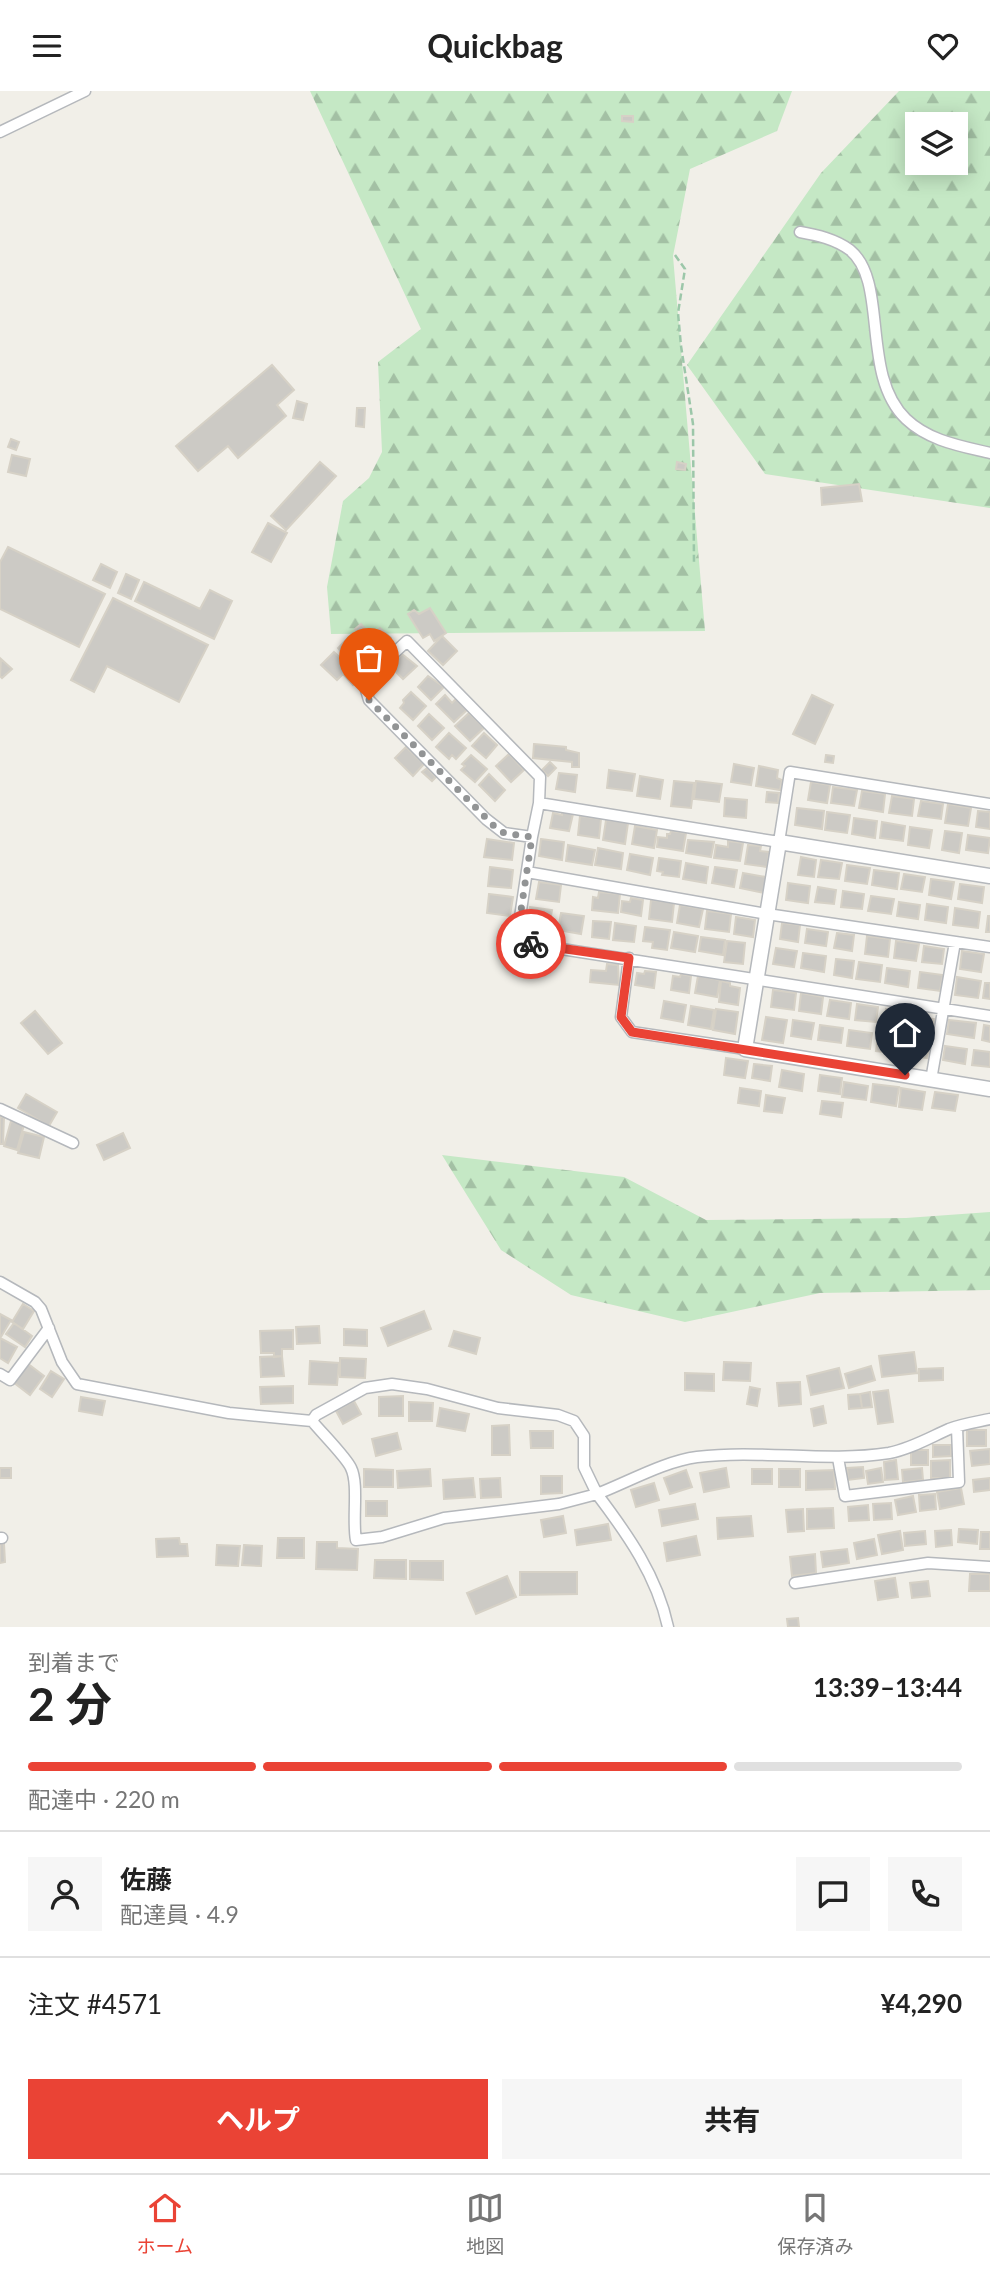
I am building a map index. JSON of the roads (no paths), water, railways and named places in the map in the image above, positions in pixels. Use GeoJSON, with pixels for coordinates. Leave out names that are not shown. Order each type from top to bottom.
{"type":"FeatureCollection","features":[{"type":"Feature","properties":{"kind":"street"},"geometry":{"type":"LineString","coordinates":[[0,132],[85,91]]}},
{"type":"Feature","properties":{"kind":"street"},"geometry":{"type":"LineString","coordinates":[[800,232],[825,237],[848,249],[860,260],[869,283],[879,362],[888,393],[906,419],[929,435],[952,444],[990,453]]}},
{"type":"Feature","properties":{"kind":"street"},"geometry":{"type":"LineString","coordinates":[[532,837],[504,833],[486,819],[369,700],[366,679],[407,641],[540,777],[539,803],[517,937],[523,943],[990,1016]]}},
{"type":"Feature","properties":{"kind":"street"},"geometry":{"type":"LineString","coordinates":[[745,1049],[790,772],[990,804]]}},
{"type":"Feature","properties":{"kind":"street"},"geometry":{"type":"LineString","coordinates":[[539,803],[990,876]]}},
{"type":"Feature","properties":{"kind":"street"},"geometry":{"type":"LineString","coordinates":[[527,872],[990,947]]}},
{"type":"Feature","properties":{"kind":"street"},"geometry":{"type":"LineString","coordinates":[[931,1080],[955,942]]}},
{"type":"Feature","properties":{"kind":"street"},"geometry":{"type":"LineString","coordinates":[[629,958],[621,1017],[632,1032],[990,1089]]}},
{"type":"Feature","properties":{"kind":"street"},"geometry":{"type":"LineString","coordinates":[[0,1109],[74,1143]]}},
{"type":"Feature","properties":{"kind":"street"},"geometry":{"type":"LineString","coordinates":[[0,1282],[35,1302],[41,1309],[62,1362],[77,1384],[229,1413],[312,1421],[351,1468],[356,1540],[382,1537],[444,1518],[559,1504],[597,1494],[674,1462],[696,1457],[793,1455],[838,1458],[892,1452],[957,1427],[990,1419]]}},
{"type":"Feature","properties":{"kind":"street"},"geometry":{"type":"LineString","coordinates":[[0,1374],[10,1380],[49,1328]]}},
{"type":"Feature","properties":{"kind":"street"},"geometry":{"type":"LineString","coordinates":[[312,1421],[316,1415],[365,1388],[392,1384],[427,1389],[498,1409],[558,1415],[574,1421],[584,1436],[584,1467],[597,1494],[635,1545],[657,1588],[668,1627]]}},
{"type":"Feature","properties":{"kind":"street"},"geometry":{"type":"LineString","coordinates":[[838,1458],[845,1496],[959,1482],[957,1427]]}},
{"type":"Feature","properties":{"kind":"street"},"geometry":{"type":"LineString","coordinates":[[795,1583],[928,1563],[990,1567]]}}]}
